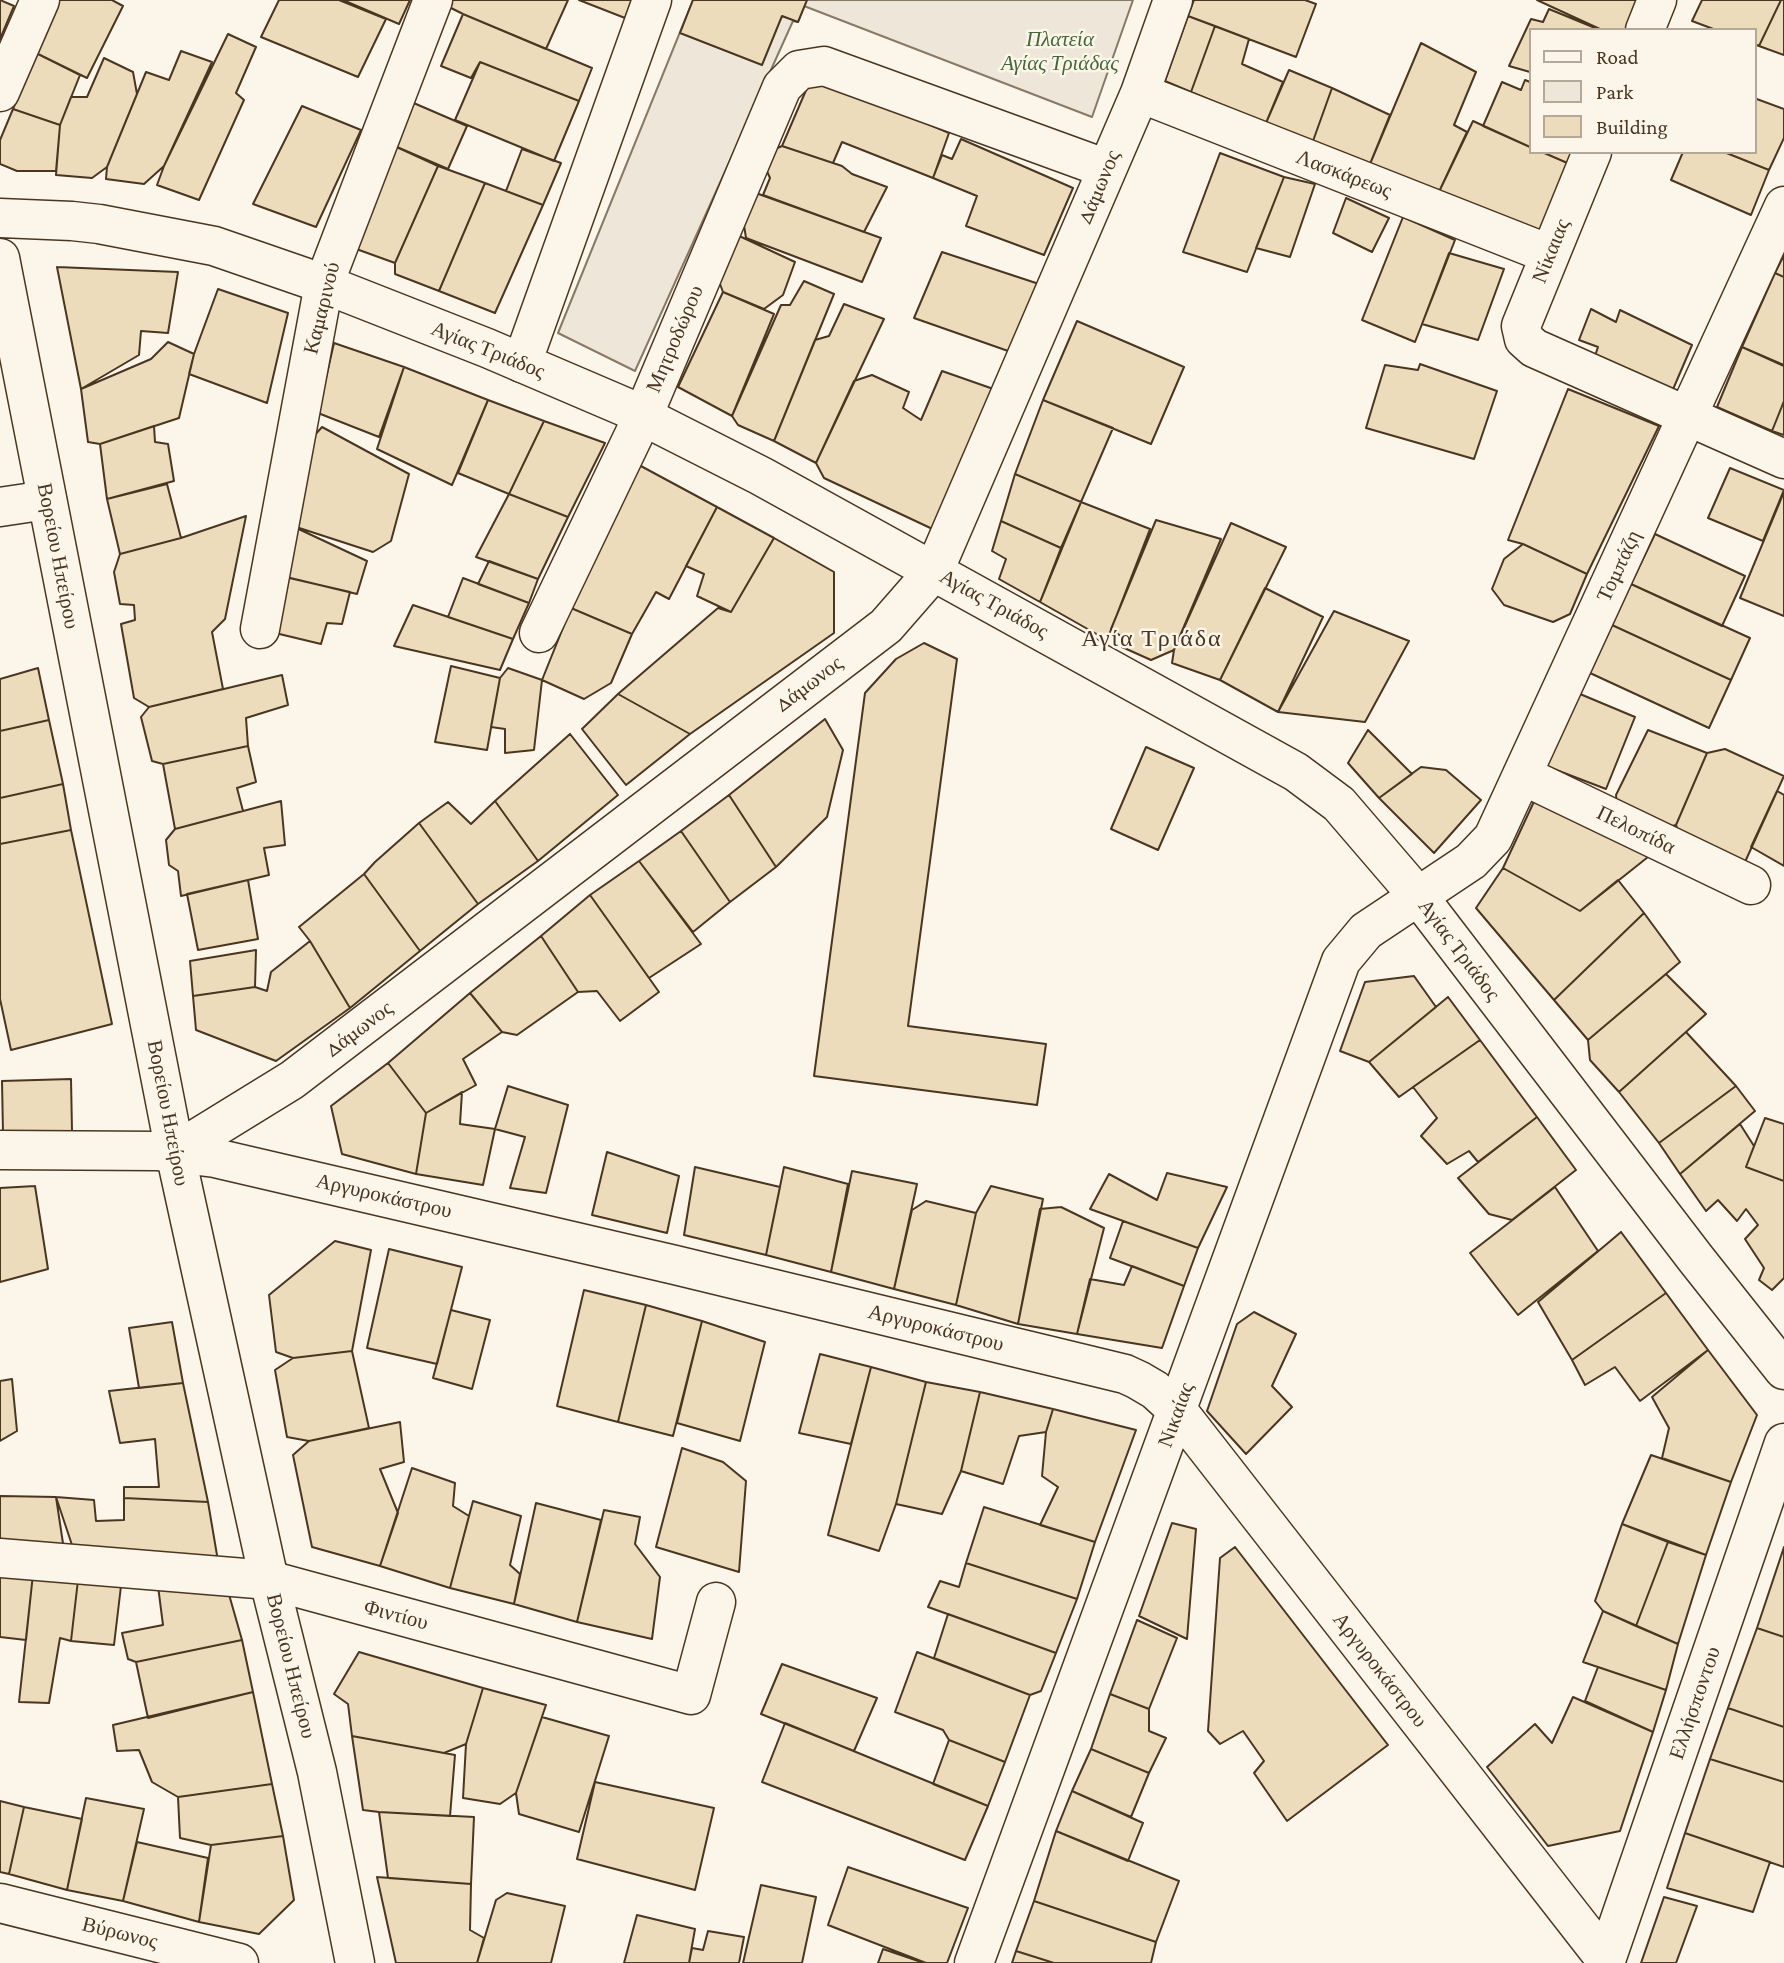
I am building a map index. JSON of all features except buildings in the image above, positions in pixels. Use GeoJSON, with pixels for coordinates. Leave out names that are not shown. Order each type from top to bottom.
{"type":"FeatureCollection","features":[{"type":"Feature","properties":{"kind":"street"},"geometry":{"type":"LineString","coordinates":[[0,92],[40,0]]}},
{"type":"Feature","properties":{"kind":"street","name":"Καμαρινού"},"geometry":{"type":"LineString","coordinates":[[260,629],[324,284],[433,0]]}},
{"type":"Feature","properties":{"kind":"street"},"geometry":{"type":"LineString","coordinates":[[522,363],[652,0]]}},
{"type":"Feature","properties":{"kind":"street","name":"Δάμωνος"},"geometry":{"type":"LineString","coordinates":[[175,1152],[292,1080],[886,626],[934,571],[1140,93],[1173,0]]}},
{"type":"Feature","properties":{"kind":"street"},"geometry":{"type":"LineString","coordinates":[[1645,28],[1657,0]]}},
{"type":"Feature","properties":{"kind":"street","name":"Μητροδώρου"},"geometry":{"type":"LineString","coordinates":[[539,633],[643,416],[782,88],[799,69],[824,66],[1107,169]]}},
{"type":"Feature","properties":{"kind":"street","name":"Λασκάρεως"},"geometry":{"type":"LineString","coordinates":[[1140,93],[1549,254]]}},
{"type":"Feature","properties":{"kind":"street","name":"Νίκαιας"},"geometry":{"type":"LineString","coordinates":[[1591,154],[1521,326],[1524,338],[1534,348],[1688,415]]}},
{"type":"Feature","properties":{"kind":"street","name":"Τομπάζη"},"geometry":{"type":"LineString","coordinates":[[1418,896],[1471,861],[1493,838],[1784,206]]}},
{"type":"Feature","properties":{"kind":"street","name":"Αγίας Τριάδος"},"geometry":{"type":"LineString","coordinates":[[0,218],[72,221],[214,246],[324,284],[522,363],[643,416],[761,476],[1296,772],[1339,804],[1418,896],[1784,1370]]}},
{"type":"Feature","properties":{"kind":"street","name":"Βορείου Ηπείρου"},"geometry":{"type":"LineString","coordinates":[[0,258],[175,1152],[269,1580],[317,1772],[355,1963]]}},
{"type":"Feature","properties":{"kind":"street"},"geometry":{"type":"LineString","coordinates":[[1688,415],[1784,459]]}},
{"type":"Feature","properties":{"kind":"street"},"geometry":{"type":"LineString","coordinates":[[0,507],[47,500]]}},
{"type":"Feature","properties":{"kind":"street","name":"Πελοπίδα"},"geometry":{"type":"LineString","coordinates":[[1522,775],[1751,885]]}},
{"type":"Feature","properties":{"kind":"street","name":"Νικαίας"},"geometry":{"type":"LineString","coordinates":[[974,1963],[1341,961],[1366,931],[1418,896]]}},
{"type":"Feature","properties":{"kind":"street","name":"Αργυροκάστρου"},"geometry":{"type":"LineString","coordinates":[[0,1150],[175,1152],[215,1158],[675,1265],[1125,1374],[1155,1390],[1178,1411],[1606,1961]]}},
{"type":"Feature","properties":{"kind":"street","name":"Ελλήσποντου"},"geometry":{"type":"LineString","coordinates":[[1606,1961],[1784,1443]]}},
{"type":"Feature","properties":{"kind":"street","name":"Φιντίου"},"geometry":{"type":"LineString","coordinates":[[0,1558],[269,1580],[691,1695],[716,1602]]}},
{"type":"Feature","properties":{"kind":"street","name":"Βύρωνος"},"geometry":{"type":"LineString","coordinates":[[0,1903],[239,1963]]}},
{"type":"Feature","properties":{"kind":"green space","name":"Πλατεία Αγίας Τριάδας"},"geometry":{"type":"Polygon","coordinates":[[[693,0],[1133,0],[1092,117],[804,6],[798,22],[793,21],[635,371],[558,333],[693,0]]]}},
{"type":"Feature","properties":{"kind":"district","name":"Αγία Τριάδα"},"geometry":{"type":"Point","coordinates":[1152,639]}}]}
